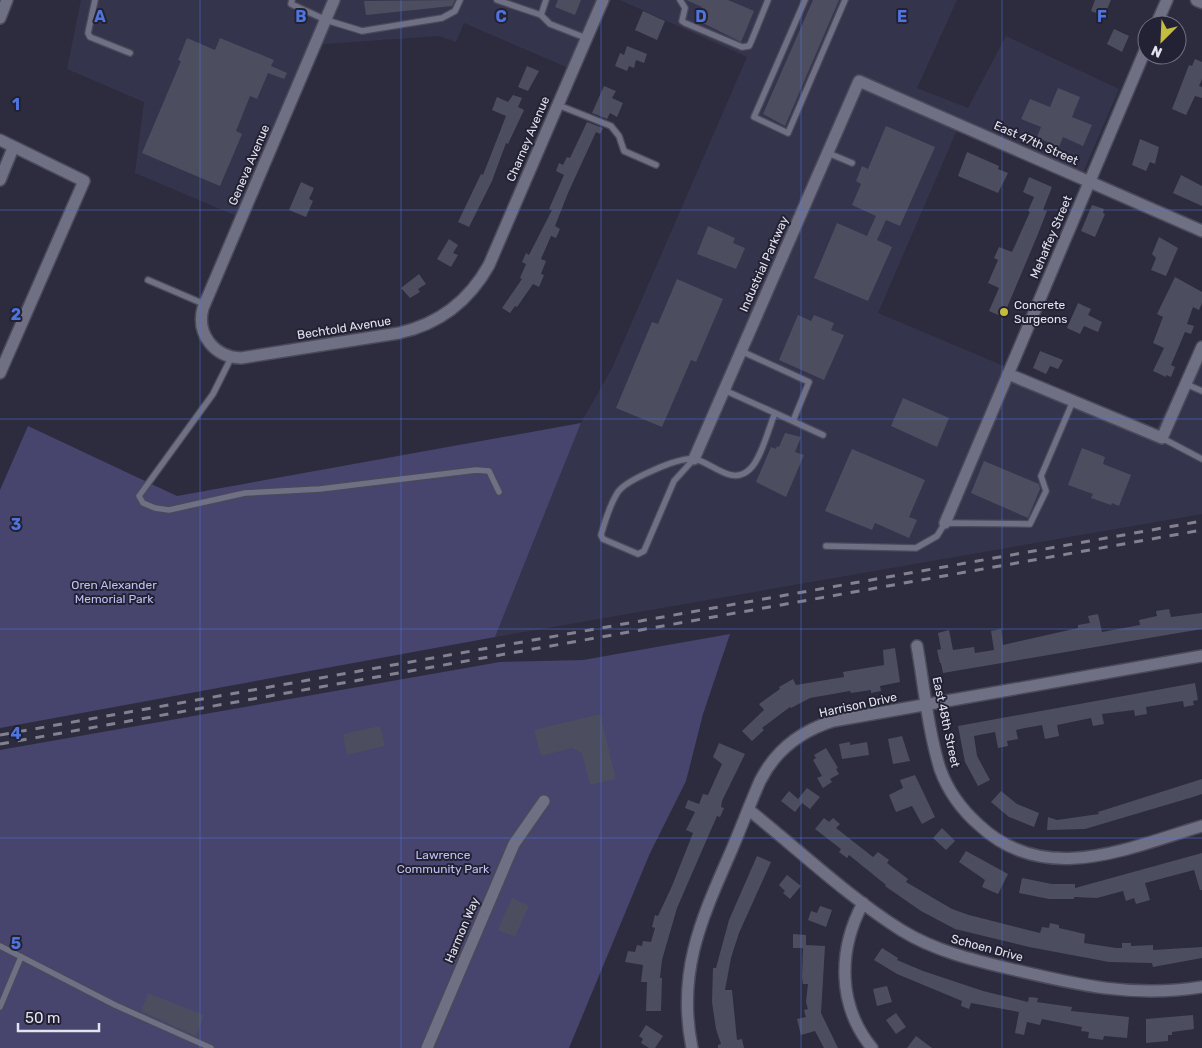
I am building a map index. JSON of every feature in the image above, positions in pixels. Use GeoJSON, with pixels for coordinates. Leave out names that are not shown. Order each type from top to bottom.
{"type":"FeatureCollection","features":[{"type":"Feature","properties":{"kind":"street"},"geometry":{"type":"LineString","coordinates":[[0,18],[7,0]]}},
{"type":"Feature","properties":{"kind":"street","name":"Geneva Avenue"},"geometry":{"type":"LineString","coordinates":[[232,356],[221,353],[208,342],[201,323],[204,304],[334,0]]}},
{"type":"Feature","properties":{"kind":"street","name":"Charney Avenue"},"geometry":{"type":"LineString","coordinates":[[474,287],[489,265],[603,0]]}},
{"type":"Feature","properties":{"kind":"street"},"geometry":{"type":"LineString","coordinates":[[1160,15],[1167,0]]}},
{"type":"Feature","properties":{"kind":"street"},"geometry":{"type":"LineString","coordinates":[[1197,0],[1202,2]]}},
{"type":"Feature","properties":{"kind":"street","name":"Mehaffey Street"},"geometry":{"type":"LineString","coordinates":[[945,523],[1139,65]]}},
{"type":"Feature","properties":{"kind":"street","name":"East 47th Street"},"geometry":{"type":"LineString","coordinates":[[859,81],[1202,231]]}},
{"type":"Feature","properties":{"kind":"street","name":"Industrial Parkway"},"geometry":{"type":"LineString","coordinates":[[694,459],[859,81]]}},
{"type":"Feature","properties":{"kind":"street"},"geometry":{"type":"LineString","coordinates":[[0,140],[13,148],[84,180],[0,373]]}},
{"type":"Feature","properties":{"kind":"street"},"geometry":{"type":"LineString","coordinates":[[0,180],[13,148]]}},
{"type":"Feature","properties":{"kind":"street","name":"Bechtold Avenue"},"geometry":{"type":"LineString","coordinates":[[232,356],[241,358],[414,330],[450,311],[474,287]]}},
{"type":"Feature","properties":{"kind":"street"},"geometry":{"type":"LineString","coordinates":[[1008,374],[1162,438],[1202,347]]}},
{"type":"Feature","properties":{"kind":"street","name":"East 48th Street"},"geometry":{"type":"LineString","coordinates":[[916,646],[941,771],[958,803],[986,832],[1021,851],[1050,858],[1090,858],[1202,826]]}},
{"type":"Feature","properties":{"kind":"street","name":"Harrison Drive"},"geometry":{"type":"LineString","coordinates":[[692,1048],[687,1016],[687,990],[694,940],[760,781],[771,763],[789,744],[801,735],[833,722],[1202,656]]}},
{"type":"Feature","properties":{"kind":"street","name":"Harmon Way"},"geometry":{"type":"LineString","coordinates":[[426,1048],[514,844],[544,801]]}},
{"type":"Feature","properties":{"kind":"street","name":"Schoen Drive"},"geometry":{"type":"LineString","coordinates":[[749,810],[864,903],[902,930],[957,956],[1098,989],[1152,991],[1202,987]]}},
{"type":"Feature","properties":{"kind":"street"},"geometry":{"type":"LineString","coordinates":[[864,903],[856,916],[847,944],[844,979],[853,1018],[872,1048]]}},
{"type":"Feature","properties":{"kind":"lane"},"geometry":{"type":"LineString","coordinates":[[95,0],[88,33],[90,37],[130,53]]}},
{"type":"Feature","properties":{"kind":"lane"},"geometry":{"type":"LineString","coordinates":[[292,0],[291,4],[326,20],[362,31],[442,18],[455,11],[460,0]]}},
{"type":"Feature","properties":{"kind":"lane"},"geometry":{"type":"LineString","coordinates":[[497,0],[541,15],[550,24],[586,38]]}},
{"type":"Feature","properties":{"kind":"lane"},"geometry":{"type":"LineString","coordinates":[[541,15],[546,0]]}},
{"type":"Feature","properties":{"kind":"lane"},"geometry":{"type":"LineString","coordinates":[[680,0],[685,8],[682,20],[685,23],[742,48],[748,46],[751,42],[768,0]]}},
{"type":"Feature","properties":{"kind":"lane"},"geometry":{"type":"LineString","coordinates":[[805,0],[754,118],[788,133],[845,0]]}},
{"type":"Feature","properties":{"kind":"lane"},"geometry":{"type":"LineString","coordinates":[[558,105],[611,126],[619,136],[624,150],[656,165]]}},
{"type":"Feature","properties":{"kind":"lane"},"geometry":{"type":"LineString","coordinates":[[828,153],[852,163]]}},
{"type":"Feature","properties":{"kind":"lane"},"geometry":{"type":"LineString","coordinates":[[148,280],[204,304]]}},
{"type":"Feature","properties":{"kind":"lane"},"geometry":{"type":"LineString","coordinates":[[741,351],[809,382],[793,422]]}},
{"type":"Feature","properties":{"kind":"lane"},"geometry":{"type":"LineString","coordinates":[[232,356],[213,394],[139,496],[143,503],[155,508],[169,510],[245,493],[320,489],[476,470],[489,471],[499,492]]}},
{"type":"Feature","properties":{"kind":"lane"},"geometry":{"type":"LineString","coordinates":[[1186,384],[1202,391]]}},
{"type":"Feature","properties":{"kind":"lane"},"geometry":{"type":"LineString","coordinates":[[724,390],[823,434]]}},
{"type":"Feature","properties":{"kind":"lane"},"geometry":{"type":"LineString","coordinates":[[826,546],[916,548],[937,536],[945,523],[1030,524],[1046,491],[1041,476],[1073,401]]}},
{"type":"Feature","properties":{"kind":"lane"},"geometry":{"type":"LineString","coordinates":[[694,459],[674,481],[644,551],[638,554],[603,539],[601,535],[606,518],[618,490],[660,465],[694,459],[727,475],[741,475],[751,469],[775,413]]}},
{"type":"Feature","properties":{"kind":"lane"},"geometry":{"type":"LineString","coordinates":[[1162,438],[1202,459]]}},
{"type":"Feature","properties":{"kind":"lane"},"geometry":{"type":"LineString","coordinates":[[0,946],[115,1005],[211,1048]]}},
{"type":"Feature","properties":{"kind":"lane"},"geometry":{"type":"LineString","coordinates":[[0,1007],[21,956]]}},
{"type":"Feature","properties":{"kind":"shaded area"},"geometry":{"type":"Polygon","coordinates":[[[81,0],[611,0],[578,72],[464,23],[456,42],[439,36],[323,44],[246,220],[135,173],[144,102],[67,69],[81,0]]]}},
{"type":"Feature","properties":{"kind":"shaded area"},"geometry":{"type":"Polygon","coordinates":[[[620,0],[957,0],[917,88],[968,108],[1006,36],[1119,89],[1082,175],[960,123],[878,313],[1156,430],[1198,345],[1202,346],[1202,514],[495,637],[581,423],[612,368],[747,57],[620,0]]]}},
{"type":"Feature","properties":{"kind":"green space","name":"Oren Alexander Memorial Park"},"geometry":{"type":"Polygon","coordinates":[[[581,423],[495,637],[0,728],[0,490],[28,426],[177,496],[581,423]]]}},
{"type":"Feature","properties":{"kind":"green space","name":"Lawrence Community Park"},"geometry":{"type":"Polygon","coordinates":[[[730,634],[703,714],[686,781],[650,853],[569,1048],[0,1048],[0,750],[500,662],[583,660],[730,634]]]}},
{"type":"Feature","properties":{"kind":"building"},"geometry":{"type":"Polygon","coordinates":[[[455,0],[452,6],[366,15],[364,1],[455,0]]]}},
{"type":"Feature","properties":{"kind":"building"},"geometry":{"type":"Polygon","coordinates":[[[558,0],[581,0],[575,15],[555,7],[558,0]]]}},
{"type":"Feature","properties":{"kind":"building"},"geometry":{"type":"Polygon","coordinates":[[[686,0],[728,0],[754,11],[741,42],[697,20],[702,7],[686,0]]]}},
{"type":"Feature","properties":{"kind":"building"},"geometry":{"type":"Polygon","coordinates":[[[813,0],[839,0],[785,126],[763,114],[813,0]]]}},
{"type":"Feature","properties":{"kind":"building"},"geometry":{"type":"Polygon","coordinates":[[[1095,0],[1111,0],[1104,16],[1091,11],[1095,0]]]}},
{"type":"Feature","properties":{"kind":"building"},"geometry":{"type":"Polygon","coordinates":[[[643,11],[665,21],[657,40],[635,30],[643,11]]]}},
{"type":"Feature","properties":{"kind":"building"},"geometry":{"type":"Polygon","coordinates":[[[1114,29],[1129,36],[1122,52],[1107,44],[1114,29]]]}},
{"type":"Feature","properties":{"kind":"building"},"geometry":{"type":"Polygon","coordinates":[[[187,38],[215,50],[220,38],[274,60],[271,66],[287,73],[284,79],[268,73],[257,99],[250,96],[236,131],[242,134],[220,186],[142,153],[181,61],[178,60],[187,38]]]}},
{"type":"Feature","properties":{"kind":"building"},"geometry":{"type":"Polygon","coordinates":[[[627,46],[647,54],[644,63],[636,60],[634,68],[629,66],[627,71],[615,66],[620,53],[624,55],[627,46]]]}},
{"type":"Feature","properties":{"kind":"building"},"geometry":{"type":"Polygon","coordinates":[[[1195,59],[1202,62],[1202,79],[1199,86],[1202,87],[1202,98],[1195,96],[1186,115],[1172,109],[1189,65],[1192,66],[1195,59]]]}},
{"type":"Feature","properties":{"kind":"building"},"geometry":{"type":"Polygon","coordinates":[[[527,66],[539,71],[528,91],[518,87],[527,66]]]}},
{"type":"Feature","properties":{"kind":"building"},"geometry":{"type":"Polygon","coordinates":[[[604,86],[616,91],[612,98],[623,103],[617,117],[610,113],[607,119],[592,113],[604,86]]]}},
{"type":"Feature","properties":{"kind":"building"},"geometry":{"type":"Polygon","coordinates":[[[1058,88],[1080,97],[1072,117],[1092,125],[1083,146],[1063,137],[1059,147],[1037,137],[1041,127],[1021,119],[1030,99],[1050,107],[1058,88]]]}},
{"type":"Feature","properties":{"kind":"building"},"geometry":{"type":"Polygon","coordinates":[[[513,95],[522,98],[518,107],[524,110],[508,144],[506,143],[492,181],[469,227],[458,222],[481,174],[483,175],[506,116],[492,110],[497,97],[508,102],[513,95]]]}},
{"type":"Feature","properties":{"kind":"building"},"geometry":{"type":"Polygon","coordinates":[[[587,122],[603,128],[600,134],[596,132],[555,226],[560,229],[556,238],[551,236],[541,259],[546,261],[541,274],[544,275],[539,287],[533,284],[517,307],[515,306],[510,313],[502,308],[522,279],[520,278],[526,264],[522,262],[526,253],[529,255],[552,210],[549,209],[564,175],[556,171],[559,163],[563,165],[567,157],[570,158],[587,122]]]}},
{"type":"Feature","properties":{"kind":"building"},"geometry":{"type":"Polygon","coordinates":[[[886,126],[935,147],[900,226],[886,220],[877,240],[892,247],[868,301],[814,278],[837,223],[867,236],[876,216],[852,205],[861,184],[856,181],[862,166],[868,169],[886,126]]]}},
{"type":"Feature","properties":{"kind":"building"},"geometry":{"type":"Polygon","coordinates":[[[1140,139],[1159,147],[1155,164],[1150,162],[1146,171],[1132,165],[1140,139]]]}},
{"type":"Feature","properties":{"kind":"building"},"geometry":{"type":"Polygon","coordinates":[[[967,152],[999,166],[998,169],[1008,173],[998,193],[958,176],[967,152]]]}},
{"type":"Feature","properties":{"kind":"building"},"geometry":{"type":"Polygon","coordinates":[[[1181,175],[1202,186],[1202,206],[1173,193],[1181,175]]]}},
{"type":"Feature","properties":{"kind":"building"},"geometry":{"type":"Polygon","coordinates":[[[1029,177],[1052,187],[1043,210],[1047,211],[1003,317],[989,311],[999,288],[988,283],[998,260],[994,258],[999,247],[1012,252],[1030,212],[1028,211],[1034,197],[1023,192],[1029,177]]]}},
{"type":"Feature","properties":{"kind":"building"},"geometry":{"type":"Polygon","coordinates":[[[301,182],[314,188],[309,199],[313,201],[306,217],[289,210],[301,182]]]}},
{"type":"Feature","properties":{"kind":"building"},"geometry":{"type":"Polygon","coordinates":[[[1092,205],[1104,209],[1103,213],[1105,214],[1095,237],[1081,231],[1092,205]]]}},
{"type":"Feature","properties":{"kind":"building"},"geometry":{"type":"Polygon","coordinates":[[[708,226],[735,238],[733,243],[745,248],[736,269],[697,254],[708,226]]]}},
{"type":"Feature","properties":{"kind":"building"},"geometry":{"type":"Polygon","coordinates":[[[1159,237],[1178,248],[1166,276],[1151,270],[1156,258],[1152,254],[1159,237]]]}},
{"type":"Feature","properties":{"kind":"building"},"geometry":{"type":"Polygon","coordinates":[[[449,239],[458,245],[453,253],[458,255],[451,267],[437,259],[449,239]]]}},
{"type":"Feature","properties":{"kind":"building"},"geometry":{"type":"Polygon","coordinates":[[[419,274],[426,284],[418,289],[420,292],[410,298],[401,288],[419,274]]]}},
{"type":"Feature","properties":{"kind":"building"},"geometry":{"type":"Polygon","coordinates":[[[1175,277],[1202,292],[1202,303],[1199,310],[1193,307],[1187,324],[1194,326],[1191,334],[1185,332],[1171,365],[1175,367],[1171,377],[1166,375],[1166,377],[1153,371],[1164,348],[1153,343],[1163,317],[1157,314],[1175,277]]]}},
{"type":"Feature","properties":{"kind":"building"},"geometry":{"type":"Polygon","coordinates":[[[677,279],[723,299],[696,362],[691,360],[662,427],[616,408],[652,322],[658,324],[677,279]]]}},
{"type":"Feature","properties":{"kind":"building"},"geometry":{"type":"Polygon","coordinates":[[[1078,303],[1091,309],[1088,315],[1102,322],[1098,332],[1084,326],[1080,334],[1067,328],[1078,303]]]}},
{"type":"Feature","properties":{"kind":"building"},"geometry":{"type":"Polygon","coordinates":[[[798,315],[811,321],[814,315],[834,323],[831,330],[844,335],[824,380],[779,360],[798,315]]]}},
{"type":"Feature","properties":{"kind":"building"},"geometry":{"type":"Polygon","coordinates":[[[1040,351],[1063,360],[1058,369],[1050,366],[1046,374],[1033,368],[1040,351]]]}},
{"type":"Feature","properties":{"kind":"building"},"geometry":{"type":"Polygon","coordinates":[[[903,398],[949,418],[937,447],[891,426],[903,398]]]}},
{"type":"Feature","properties":{"kind":"building"},"geometry":{"type":"Polygon","coordinates":[[[785,433],[801,437],[795,452],[804,455],[786,497],[756,482],[771,447],[776,449],[777,446],[779,447],[785,433]]]}},
{"type":"Feature","properties":{"kind":"building"},"geometry":{"type":"Polygon","coordinates":[[[1082,448],[1105,457],[1103,464],[1131,475],[1119,506],[1091,498],[1093,494],[1068,485],[1082,448]]]}},
{"type":"Feature","properties":{"kind":"building"},"geometry":{"type":"Polygon","coordinates":[[[852,449],[925,480],[909,517],[917,520],[909,538],[875,523],[872,530],[825,511],[852,449]]]}},
{"type":"Feature","properties":{"kind":"building"},"geometry":{"type":"Polygon","coordinates":[[[984,461],[1039,484],[1040,489],[1028,518],[971,493],[984,461]]]}},
{"type":"Feature","properties":{"kind":"building"},"geometry":{"type":"Polygon","coordinates":[[[1169,609],[1171,617],[1202,613],[1202,629],[943,673],[937,650],[941,649],[938,633],[949,630],[953,650],[974,647],[975,653],[994,650],[991,631],[1001,629],[1003,645],[1078,628],[1078,625],[1090,623],[1088,616],[1098,614],[1102,632],[1140,625],[1139,620],[1157,616],[1156,611],[1169,609]]]}},
{"type":"Feature","properties":{"kind":"building"},"geometry":{"type":"Polygon","coordinates":[[[895,648],[900,682],[880,686],[881,691],[871,693],[871,690],[851,693],[850,691],[810,698],[790,707],[762,728],[764,730],[752,741],[742,731],[764,710],[759,704],[780,689],[779,687],[793,679],[796,685],[844,677],[843,672],[884,665],[883,650],[895,648]]]}},
{"type":"Feature","properties":{"kind":"building"},"geometry":{"type":"Polygon","coordinates":[[[1195,683],[1198,700],[1193,701],[1194,705],[1184,707],[1183,701],[1146,707],[1147,714],[1135,716],[1134,710],[1102,714],[1104,724],[1093,726],[1091,718],[1057,725],[1059,736],[1045,739],[1042,725],[1025,728],[1016,730],[1018,739],[1007,741],[1008,746],[998,748],[995,732],[974,736],[977,756],[990,780],[978,786],[965,762],[958,726],[1195,683]]]}},
{"type":"Feature","properties":{"kind":"building"},"geometry":{"type":"Polygon","coordinates":[[[600,714],[616,779],[590,785],[582,753],[572,748],[541,756],[534,730],[600,714]]]}},
{"type":"Feature","properties":{"kind":"building"},"geometry":{"type":"Polygon","coordinates":[[[380,726],[385,746],[347,755],[343,734],[380,726]]]}},
{"type":"Feature","properties":{"kind":"building"},"geometry":{"type":"Polygon","coordinates":[[[902,736],[910,761],[893,764],[888,739],[902,736]]]}},
{"type":"Feature","properties":{"kind":"building"},"geometry":{"type":"Polygon","coordinates":[[[850,742],[850,745],[867,742],[869,755],[842,759],[839,744],[850,742]]]}},
{"type":"Feature","properties":{"kind":"building"},"geometry":{"type":"Polygon","coordinates":[[[719,743],[745,754],[722,801],[721,807],[724,808],[720,817],[717,816],[677,908],[662,960],[660,978],[662,978],[661,1011],[646,1011],[647,982],[641,982],[643,965],[625,962],[628,951],[635,952],[637,945],[642,946],[643,941],[651,942],[655,928],[652,927],[655,915],[658,916],[672,886],[693,833],[686,830],[695,812],[685,808],[688,800],[699,804],[703,794],[708,795],[722,764],[713,757],[719,743]]]}},
{"type":"Feature","properties":{"kind":"building"},"geometry":{"type":"Polygon","coordinates":[[[826,748],[838,768],[836,769],[839,774],[830,779],[832,782],[823,788],[817,778],[822,776],[813,760],[816,758],[814,755],[826,748]]]}},
{"type":"Feature","properties":{"kind":"building"},"geometry":{"type":"Polygon","coordinates":[[[915,775],[935,817],[922,824],[912,806],[896,812],[889,795],[903,788],[900,780],[915,775]]]}},
{"type":"Feature","properties":{"kind":"building"},"geometry":{"type":"Polygon","coordinates":[[[1202,779],[1202,794],[1193,797],[1085,829],[1047,830],[1048,817],[1057,820],[1099,814],[1098,812],[1202,779]]]}},
{"type":"Feature","properties":{"kind":"building"},"geometry":{"type":"Polygon","coordinates":[[[807,788],[820,797],[810,809],[802,803],[795,812],[781,801],[789,791],[798,799],[807,788]]]}},
{"type":"Feature","properties":{"kind":"building"},"geometry":{"type":"Polygon","coordinates":[[[1001,791],[1017,804],[1039,813],[1034,827],[1009,817],[991,802],[1001,791]]]}},
{"type":"Feature","properties":{"kind":"building"},"geometry":{"type":"Polygon","coordinates":[[[824,818],[829,822],[833,818],[840,824],[836,828],[873,857],[878,852],[889,860],[887,863],[908,879],[906,882],[952,909],[1040,933],[1042,927],[1049,928],[1050,923],[1059,925],[1059,928],[1085,934],[1084,943],[1116,948],[1122,948],[1122,943],[1131,943],[1131,946],[1153,945],[1153,950],[1202,947],[1202,958],[1153,967],[1152,963],[1109,962],[1029,947],[955,929],[921,911],[885,886],[849,855],[847,858],[839,852],[841,849],[815,829],[824,818]]]}},
{"type":"Feature","properties":{"kind":"building"},"geometry":{"type":"Polygon","coordinates":[[[942,828],[955,841],[946,850],[933,838],[942,828]]]}},
{"type":"Feature","properties":{"kind":"building"},"geometry":{"type":"Polygon","coordinates":[[[966,851],[1008,874],[998,894],[982,887],[985,880],[959,862],[966,851]]]}},
{"type":"Feature","properties":{"kind":"building"},"geometry":{"type":"Polygon","coordinates":[[[1202,853],[1202,890],[1200,890],[1194,870],[1145,883],[1150,900],[1136,904],[1134,898],[1126,901],[1123,891],[1097,898],[1074,897],[1074,899],[1049,899],[1019,893],[1022,878],[1052,884],[1075,884],[1075,888],[1202,853]]]}},
{"type":"Feature","properties":{"kind":"building"},"geometry":{"type":"Polygon","coordinates":[[[757,856],[771,862],[739,933],[731,958],[725,990],[732,990],[737,1040],[742,1039],[744,1048],[718,1048],[718,1045],[721,1044],[716,1029],[712,1002],[713,968],[716,968],[729,920],[757,856]]]}},
{"type":"Feature","properties":{"kind":"building"},"geometry":{"type":"Polygon","coordinates":[[[787,875],[801,886],[790,899],[783,893],[785,891],[779,885],[787,875]]]}},
{"type":"Feature","properties":{"kind":"building"},"geometry":{"type":"Polygon","coordinates":[[[512,898],[529,906],[515,937],[498,930],[512,898]]]}},
{"type":"Feature","properties":{"kind":"building"},"geometry":{"type":"Polygon","coordinates":[[[820,906],[832,910],[826,927],[808,920],[811,911],[817,913],[820,906]]]}},
{"type":"Feature","properties":{"kind":"building"},"geometry":{"type":"Polygon","coordinates":[[[793,934],[806,935],[806,945],[825,946],[821,1013],[838,1048],[824,1048],[815,1031],[801,1035],[797,1019],[806,1017],[804,1010],[808,1009],[806,1002],[808,984],[803,984],[802,978],[803,948],[793,948],[793,934]]]}},
{"type":"Feature","properties":{"kind":"building"},"geometry":{"type":"Polygon","coordinates":[[[882,948],[898,958],[897,960],[923,971],[983,991],[1028,1002],[1029,997],[1038,998],[1037,1002],[1072,1007],[1071,1011],[1129,1017],[1127,1038],[1104,1036],[1103,1040],[1088,1038],[1089,1032],[1081,1031],[1082,1027],[1042,1019],[1040,1025],[1027,1022],[1024,1035],[1015,1033],[1019,1012],[971,1003],[969,1009],[961,1006],[962,1001],[897,974],[874,960],[882,948]]]}},
{"type":"Feature","properties":{"kind":"building"},"geometry":{"type":"Polygon","coordinates":[[[887,986],[892,1002],[877,1006],[873,989],[887,986]]]}},
{"type":"Feature","properties":{"kind":"building"},"geometry":{"type":"Polygon","coordinates":[[[148,993],[204,1015],[196,1036],[141,1011],[148,993]]]}},
{"type":"Feature","properties":{"kind":"building"},"geometry":{"type":"Polygon","coordinates":[[[896,1013],[906,1027],[896,1034],[886,1020],[896,1013]]]}},
{"type":"Feature","properties":{"kind":"building"},"geometry":{"type":"Polygon","coordinates":[[[1193,1015],[1194,1029],[1172,1032],[1172,1035],[1168,1035],[1168,1041],[1146,1043],[1146,1019],[1193,1015]]]}},
{"type":"Feature","properties":{"kind":"building"},"geometry":{"type":"Polygon","coordinates":[[[646,1025],[663,1036],[655,1048],[649,1048],[641,1043],[643,1039],[639,1036],[646,1025]]]}},
{"type":"Feature","properties":{"kind":"building"},"geometry":{"type":"Polygon","coordinates":[[[916,1036],[932,1048],[907,1048],[916,1036]]]}},
{"type":"Feature","properties":{"kind":"railway"},"geometry":{"type":"LineString","coordinates":[[0,735],[1202,521]]}},
{"type":"Feature","properties":{"kind":"railway"},"geometry":{"type":"LineString","coordinates":[[0,744],[1202,530]]}},
{"type":"Feature","properties":{"kind":"place","name":"Concrete Surgeons"},"geometry":{"type":"Point","coordinates":[1004,312]}}]}
